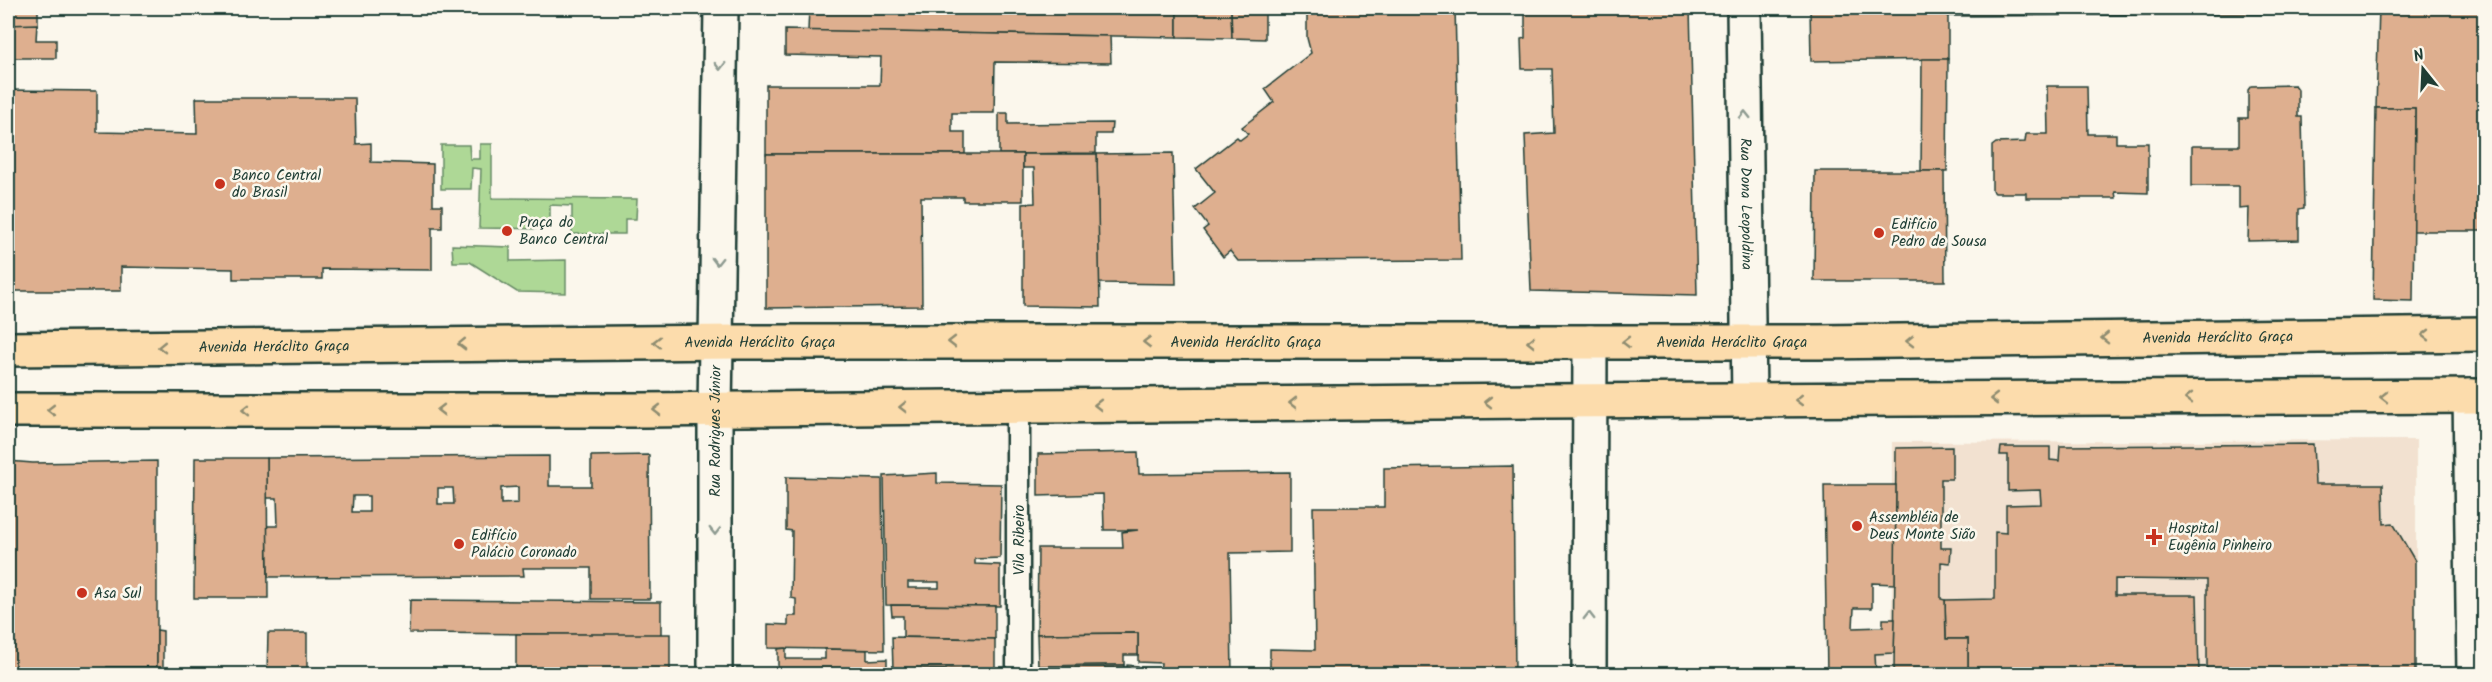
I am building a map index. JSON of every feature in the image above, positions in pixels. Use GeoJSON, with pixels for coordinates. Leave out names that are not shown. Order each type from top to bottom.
{"type":"FeatureCollection","features":[{"type":"Feature","properties":{"kind":"main road","name":"Avenida Heráclito Graça"},"geometry":{"type":"LineString","coordinates":[[8,349],[716,342],[1748,342],[2484,334]]}},
{"type":"Feature","properties":{"kind":"main road"},"geometry":{"type":"LineString","coordinates":[[8,410],[715,410],[1018,405],[2477,396]]}},
{"type":"Feature","properties":{"kind":"street","name":"Rua Rodrigues Júnior"},"geometry":{"type":"LineString","coordinates":[[715,675],[715,410],[721,8]]}},
{"type":"Feature","properties":{"kind":"street","name":"Rua Dona Leopoldina"},"geometry":{"type":"LineString","coordinates":[[1744,8],[1749,400]]}},
{"type":"Feature","properties":{"kind":"street"},"geometry":{"type":"LineString","coordinates":[[1589,675],[1590,342]]}},
{"type":"Feature","properties":{"kind":"street"},"geometry":{"type":"LineString","coordinates":[[2474,675],[2477,396]]}},
{"type":"Feature","properties":{"kind":"lane","name":"Vila Ribeiro"},"geometry":{"type":"LineString","coordinates":[[1018,405],[1018,675]]}},
{"type":"Feature","properties":{"kind":"shaded area","name":"Hospital Eugênia Pinheiro"},"geometry":{"type":"Polygon","coordinates":[[[2416,440],[2416,674],[1858,674],[1858,649],[1892,649],[1892,442],[2416,440]]]}},
{"type":"Feature","properties":{"kind":"green space"},"geometry":{"type":"Polygon","coordinates":[[[480,144],[492,144],[492,198],[637,199],[636,219],[625,219],[625,234],[572,234],[572,206],[550,205],[550,229],[479,228],[481,169],[472,168],[471,189],[441,189],[441,145],[469,145],[470,159],[480,159],[480,144]]]}},
{"type":"Feature","properties":{"kind":"green space"},"geometry":{"type":"Polygon","coordinates":[[[452,245],[510,247],[510,261],[566,260],[566,293],[517,292],[470,262],[453,262],[452,245]]]}},
{"type":"Feature","properties":{"kind":"building"},"geometry":{"type":"Polygon","coordinates":[[[8,8],[38,8],[38,25],[8,25],[8,8]]]}},
{"type":"Feature","properties":{"kind":"building"},"geometry":{"type":"Polygon","coordinates":[[[809,8],[1177,8],[1177,37],[808,31],[809,8]]]}},
{"type":"Feature","properties":{"kind":"building"},"geometry":{"type":"Polygon","coordinates":[[[1177,8],[1231,8],[1232,38],[1177,37],[1177,8]]]}},
{"type":"Feature","properties":{"kind":"building"},"geometry":{"type":"Polygon","coordinates":[[[1231,8],[1265,8],[1265,39],[1232,38],[1231,8]]]}},
{"type":"Feature","properties":{"kind":"building"},"geometry":{"type":"Polygon","coordinates":[[[1307,8],[1455,8],[1461,260],[1238,261],[1230,251],[1223,257],[1203,230],[1208,226],[1195,209],[1215,193],[1196,169],[1237,137],[1240,140],[1248,134],[1242,127],[1274,102],[1265,89],[1311,53],[1307,38],[1307,8]]]}},
{"type":"Feature","properties":{"kind":"building"},"geometry":{"type":"Polygon","coordinates":[[[1525,8],[1690,8],[1697,295],[1531,291],[1525,135],[1554,133],[1552,69],[1522,69],[1521,39],[1525,38],[1525,8]]]}},
{"type":"Feature","properties":{"kind":"building"},"geometry":{"type":"Polygon","coordinates":[[[1810,8],[1948,8],[1948,59],[1811,61],[1810,8]]]}},
{"type":"Feature","properties":{"kind":"building"},"geometry":{"type":"Polygon","coordinates":[[[1948,8],[2271,8],[2271,14],[1948,16],[1948,8]]]}},
{"type":"Feature","properties":{"kind":"building"},"geometry":{"type":"Polygon","coordinates":[[[2379,8],[2484,8],[2484,231],[2413,231],[2415,108],[2376,108],[2379,8]]]}},
{"type":"Feature","properties":{"kind":"building"},"geometry":{"type":"Polygon","coordinates":[[[37,24],[36,40],[56,40],[56,58],[8,58],[8,25],[37,24]]]}},
{"type":"Feature","properties":{"kind":"building"},"geometry":{"type":"Polygon","coordinates":[[[785,30],[1110,36],[1111,63],[995,62],[994,113],[952,113],[952,132],[965,132],[965,154],[766,154],[766,85],[880,85],[881,57],[785,55],[785,30]]]}},
{"type":"Feature","properties":{"kind":"building"},"geometry":{"type":"Polygon","coordinates":[[[1922,59],[1948,59],[1947,171],[1921,171],[1922,59]]]}},
{"type":"Feature","properties":{"kind":"building"},"geometry":{"type":"Polygon","coordinates":[[[2295,85],[2298,89],[2298,117],[2302,117],[2304,208],[2299,209],[2299,240],[2248,241],[2249,208],[2239,209],[2239,186],[2192,186],[2192,146],[2239,146],[2239,118],[2248,118],[2248,90],[2251,86],[2295,85]]]}},
{"type":"Feature","properties":{"kind":"building"},"geometry":{"type":"Polygon","coordinates":[[[2047,86],[2087,86],[2088,134],[2116,134],[2116,143],[2148,143],[2148,193],[2115,192],[2116,198],[2026,198],[2026,193],[1995,193],[1992,190],[1992,146],[1996,143],[2025,142],[2026,134],[2048,134],[2047,86]]]}},
{"type":"Feature","properties":{"kind":"building","name":"Banco Central do Brasil"},"geometry":{"type":"Polygon","coordinates":[[[8,90],[97,91],[97,132],[197,134],[196,98],[355,98],[356,144],[371,143],[371,162],[433,164],[433,205],[442,205],[442,228],[432,228],[432,270],[322,269],[322,279],[233,279],[233,269],[121,267],[121,291],[8,291],[8,90]]]}},
{"type":"Feature","properties":{"kind":"building"},"geometry":{"type":"Polygon","coordinates":[[[2376,108],[2415,108],[2413,301],[2373,300],[2376,108]]]}},
{"type":"Feature","properties":{"kind":"building"},"geometry":{"type":"Polygon","coordinates":[[[999,113],[1008,113],[1008,124],[1112,123],[1111,134],[1096,134],[1096,153],[999,154],[999,113]]]}},
{"type":"Feature","properties":{"kind":"building"},"geometry":{"type":"Polygon","coordinates":[[[1173,153],[1176,284],[1099,283],[1097,154],[1173,153]]]}},
{"type":"Feature","properties":{"kind":"building"},"geometry":{"type":"Polygon","coordinates":[[[766,154],[1023,154],[1023,201],[963,201],[963,197],[921,197],[922,306],[766,308],[766,154]]]}},
{"type":"Feature","properties":{"kind":"building"},"geometry":{"type":"Polygon","coordinates":[[[1023,154],[1097,154],[1100,307],[1023,306],[1023,204],[1035,203],[1034,168],[1023,168],[1023,154]]]}},
{"type":"Feature","properties":{"kind":"building","name":"Edifício Pedro de Sousa"},"geometry":{"type":"Polygon","coordinates":[[[1815,171],[1944,171],[1945,281],[1814,281],[1815,171]]]}},
{"type":"Feature","properties":{"kind":"building","name":"Hospital Eugênia Pinheiro"},"geometry":{"type":"Polygon","coordinates":[[[2313,444],[2315,484],[2383,484],[2384,524],[2393,523],[2415,561],[2415,674],[2207,674],[2207,580],[2115,579],[2115,595],[2197,595],[2199,674],[1968,674],[1968,639],[1946,639],[1945,600],[1995,599],[1995,532],[2006,533],[2006,505],[2041,504],[2040,490],[2008,491],[2008,455],[2000,455],[2001,447],[2050,447],[2050,460],[2059,461],[2060,446],[2313,444]]]}},
{"type":"Feature","properties":{"kind":"building"},"geometry":{"type":"Polygon","coordinates":[[[1952,447],[1952,479],[1941,479],[1941,548],[1951,548],[1950,563],[1941,562],[1941,599],[1945,600],[1946,639],[1968,639],[1968,674],[1894,674],[1896,448],[1952,447]]]}},
{"type":"Feature","properties":{"kind":"building"},"geometry":{"type":"Polygon","coordinates":[[[1138,452],[1139,474],[1290,472],[1290,552],[1230,553],[1232,674],[1160,674],[1161,663],[1138,662],[1138,633],[1037,634],[1038,548],[1123,548],[1122,532],[1138,530],[1104,530],[1103,494],[1038,496],[1038,454],[1138,452]]]}},
{"type":"Feature","properties":{"kind":"building","name":"Edifício Palácio Coronado"},"geometry":{"type":"Polygon","coordinates":[[[649,455],[650,599],[591,599],[591,568],[523,568],[524,576],[268,577],[267,526],[278,526],[277,498],[267,498],[267,458],[549,456],[549,486],[591,486],[591,456],[649,455]],[[518,487],[501,488],[501,504],[518,503],[518,487]],[[438,488],[438,504],[454,504],[453,488],[438,488]],[[353,496],[352,512],[369,512],[369,496],[353,496]]]}},
{"type":"Feature","properties":{"kind":"building"},"geometry":{"type":"Polygon","coordinates":[[[195,458],[267,458],[268,598],[194,598],[195,458]]]}},
{"type":"Feature","properties":{"kind":"building","name":"Asa Sul"},"geometry":{"type":"Polygon","coordinates":[[[8,461],[33,463],[157,461],[157,667],[107,667],[108,674],[8,674],[8,461]]]}},
{"type":"Feature","properties":{"kind":"building"},"geometry":{"type":"Polygon","coordinates":[[[1513,466],[1515,674],[1270,674],[1270,649],[1315,650],[1313,507],[1384,507],[1384,468],[1513,466]]]}},
{"type":"Feature","properties":{"kind":"building"},"geometry":{"type":"Polygon","coordinates":[[[937,473],[937,483],[1001,484],[1000,558],[975,559],[975,564],[1000,565],[1000,606],[886,605],[884,476],[937,473]],[[908,582],[908,588],[939,588],[939,582],[908,582]]]}},
{"type":"Feature","properties":{"kind":"building"},"geometry":{"type":"Polygon","coordinates":[[[786,477],[882,479],[884,650],[768,648],[768,624],[788,625],[788,616],[796,616],[796,599],[791,598],[792,531],[786,530],[786,477]]]}},
{"type":"Feature","properties":{"kind":"building"},"geometry":{"type":"Polygon","coordinates":[[[1824,485],[1896,485],[1895,584],[1872,583],[1872,608],[1854,608],[1853,628],[1883,627],[1883,619],[1895,619],[1894,653],[1875,654],[1876,674],[1827,674],[1824,485]]]}},
{"type":"Feature","properties":{"kind":"building"},"geometry":{"type":"Polygon","coordinates":[[[410,600],[661,602],[661,635],[409,633],[410,600]]]}},
{"type":"Feature","properties":{"kind":"building"},"geometry":{"type":"Polygon","coordinates":[[[891,605],[995,606],[995,639],[903,637],[903,616],[892,616],[891,605]]]}},
{"type":"Feature","properties":{"kind":"building"},"geometry":{"type":"Polygon","coordinates":[[[157,630],[163,631],[163,674],[108,674],[107,667],[157,667],[157,630]]]}},
{"type":"Feature","properties":{"kind":"building"},"geometry":{"type":"Polygon","coordinates":[[[268,633],[307,633],[307,674],[267,674],[268,633]]]}},
{"type":"Feature","properties":{"kind":"building"},"geometry":{"type":"Polygon","coordinates":[[[1138,633],[1138,655],[1124,655],[1124,665],[1038,666],[1037,634],[1138,633]]]}},
{"type":"Feature","properties":{"kind":"building"},"geometry":{"type":"Polygon","coordinates":[[[516,634],[670,634],[670,674],[516,674],[516,634]]]}},
{"type":"Feature","properties":{"kind":"building"},"geometry":{"type":"Polygon","coordinates":[[[892,637],[995,639],[995,670],[893,669],[892,637]]]}},
{"type":"Feature","properties":{"kind":"building"},"geometry":{"type":"Polygon","coordinates":[[[786,648],[786,659],[825,659],[825,649],[867,650],[867,660],[887,659],[887,674],[778,674],[778,649],[786,648]]]}},
{"type":"Feature","properties":{"kind":"building"},"geometry":{"type":"Polygon","coordinates":[[[1124,665],[1124,672],[1127,672],[1127,665],[1138,666],[1138,674],[1038,674],[1038,666],[1124,665]]]}},
{"type":"Feature","properties":{"kind":"building"},"geometry":{"type":"Polygon","coordinates":[[[893,669],[995,670],[995,674],[893,674],[893,669]]]}},
{"type":"Feature","properties":{"kind":"place","name":"Banco Central do Brasil"},"geometry":{"type":"Point","coordinates":[220,184]}},
{"type":"Feature","properties":{"kind":"place","name":"Praça do Banco Central"},"geometry":{"type":"Point","coordinates":[507,231]}},
{"type":"Feature","properties":{"kind":"place","name":"Edifício Pedro de Sousa"},"geometry":{"type":"Point","coordinates":[1879,233]}},
{"type":"Feature","properties":{"kind":"place","name":"Assembléia de Deus Monte Sião"},"geometry":{"type":"Point","coordinates":[1857,526]}},
{"type":"Feature","properties":{"kind":"place","name":"Hospital Eugênia Pinheiro"},"geometry":{"type":"Point","coordinates":[2154,537]}},
{"type":"Feature","properties":{"kind":"place","name":"Edifício Palácio Coronado"},"geometry":{"type":"Point","coordinates":[459,544]}},
{"type":"Feature","properties":{"kind":"place","name":"Asa Sul"},"geometry":{"type":"Point","coordinates":[82,593]}}]}
